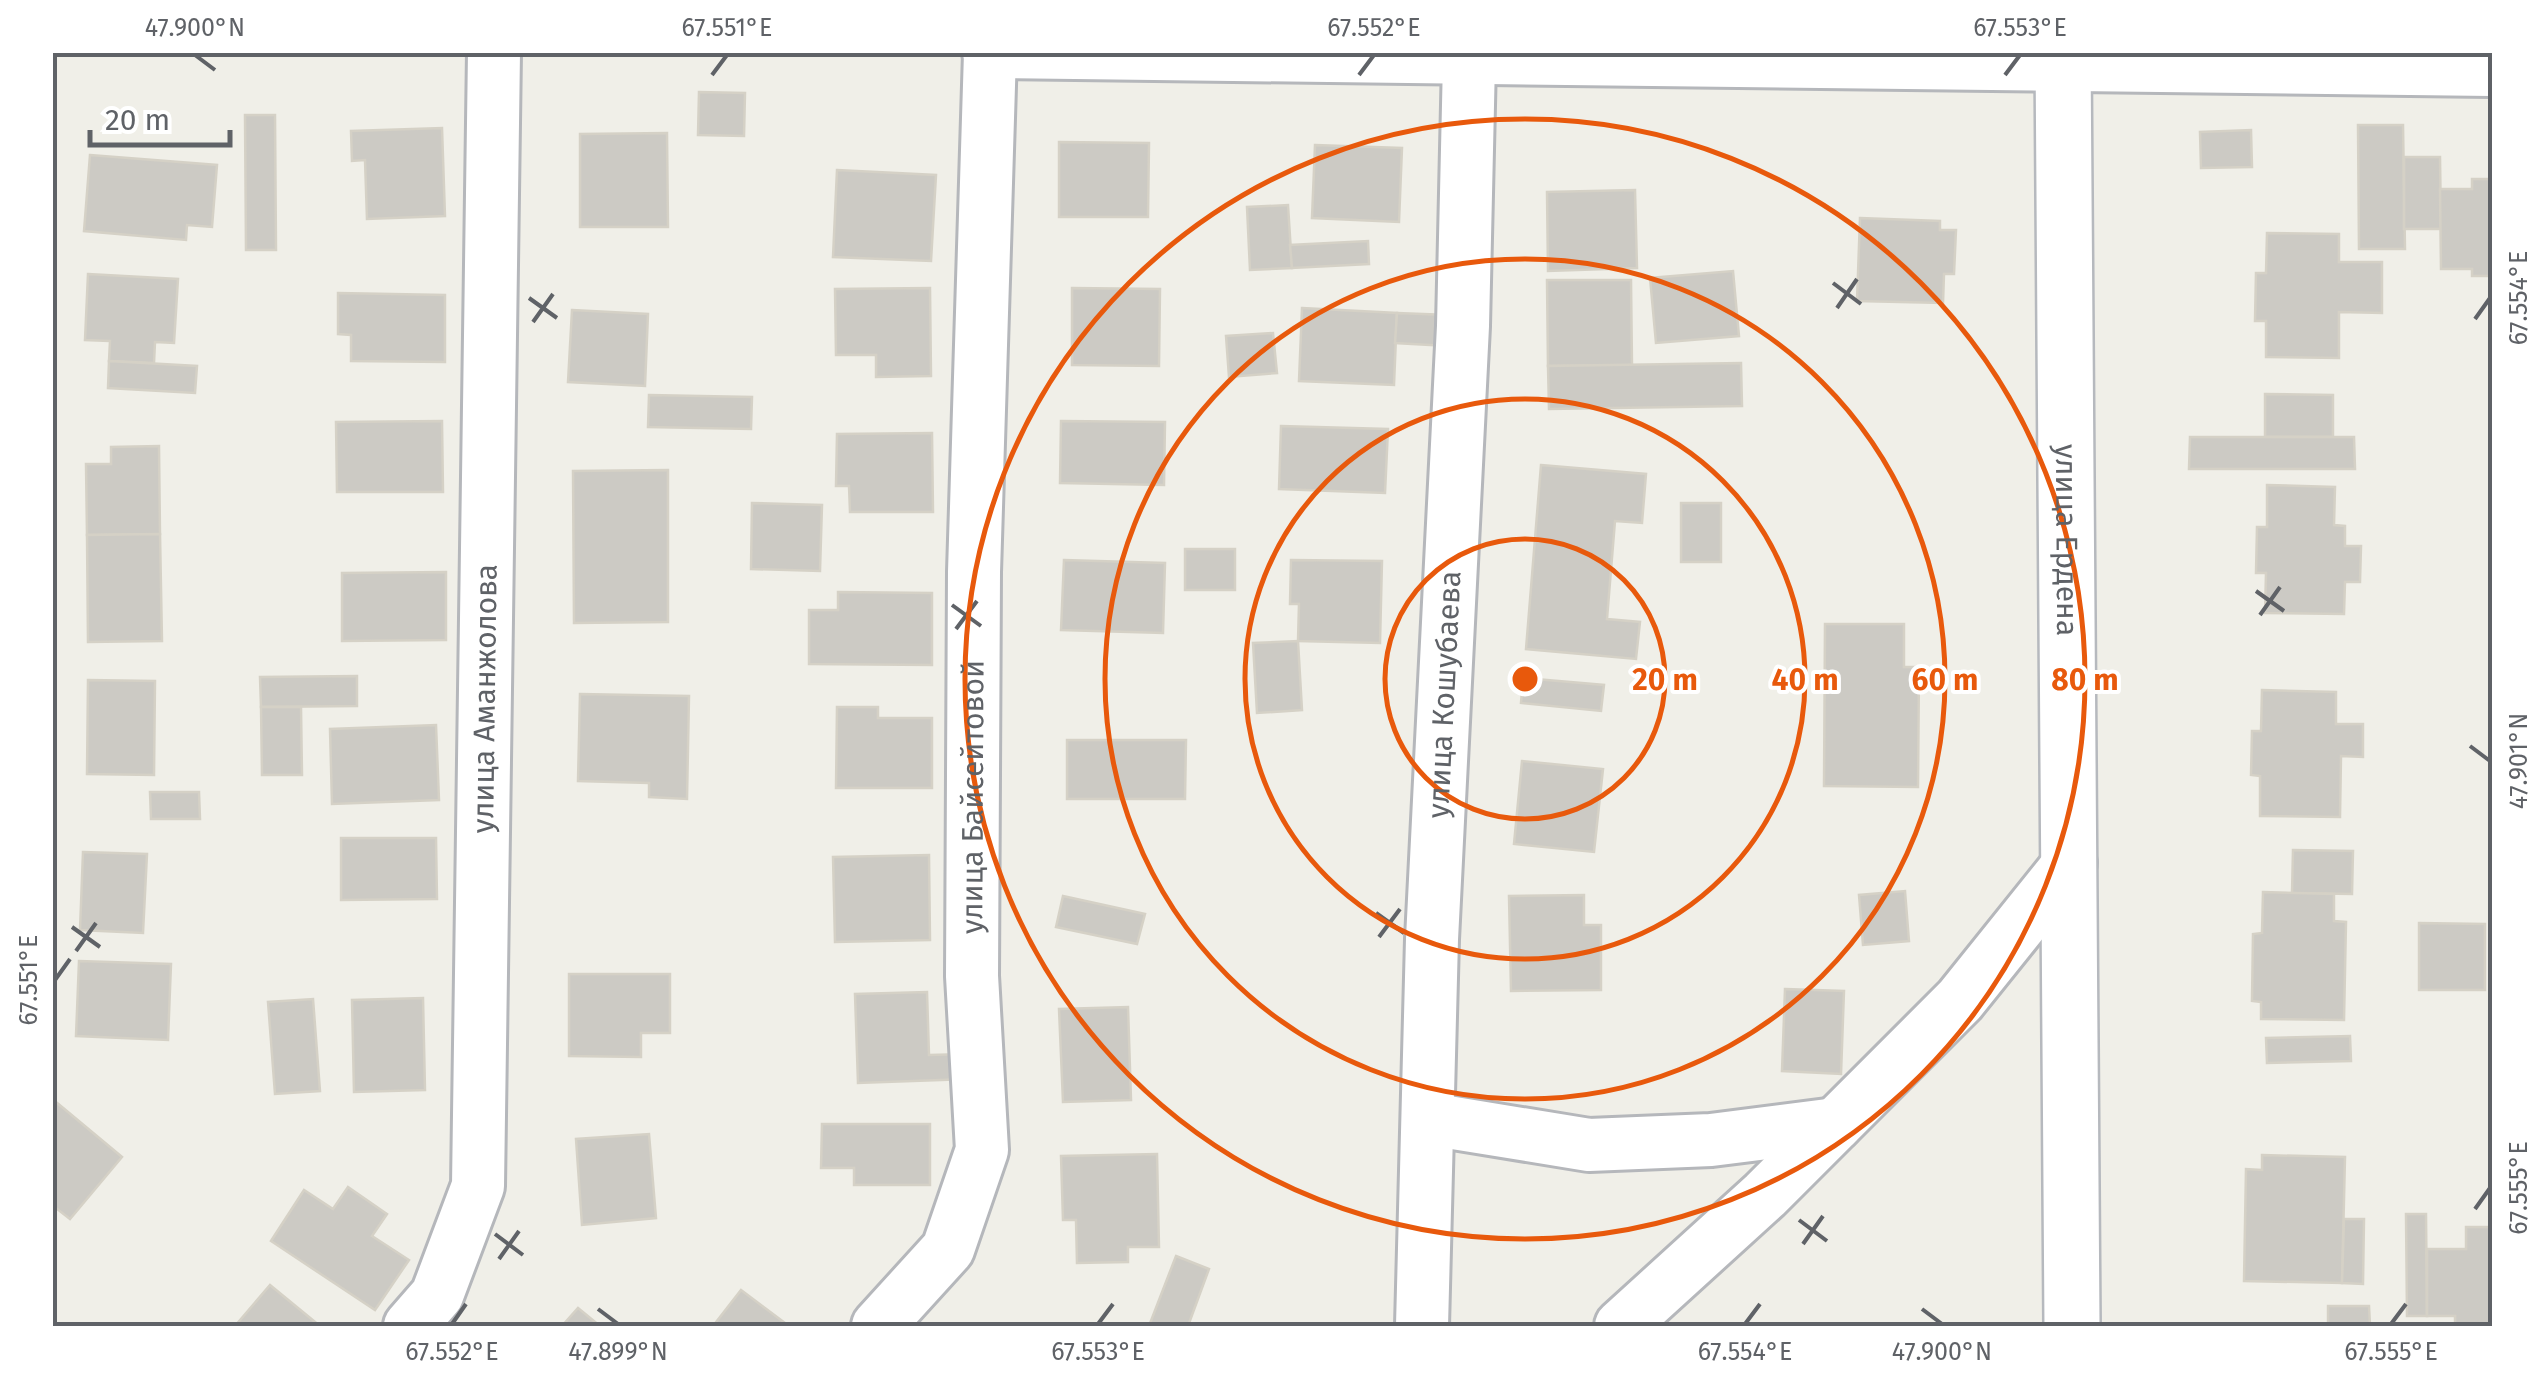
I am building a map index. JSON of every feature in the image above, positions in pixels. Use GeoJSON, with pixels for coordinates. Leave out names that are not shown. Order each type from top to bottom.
{"type":"FeatureCollection","features":[{"type":"Feature","properties":{"kind":"street","name":"улица Аманжолова"},"geometry":{"type":"LineString","coordinates":[[410,1326],[437,1294],[478,1186],[494,52]]}},
{"type":"Feature","properties":{"kind":"street"},"geometry":{"type":"LineString","coordinates":[[990,52],[1469,61],[2063,58],[2492,70]]}},
{"type":"Feature","properties":{"kind":"street","name":"улица Байсейтовой"},"geometry":{"type":"LineString","coordinates":[[878,1326],[948,1249],[982,1150],[972,976],[974,572],[990,52]]}},
{"type":"Feature","properties":{"kind":"street","name":"улица Ердена"},"geometry":{"type":"LineString","coordinates":[[2063,58],[2072,1326]]}},
{"type":"Feature","properties":{"kind":"street","name":"улица Кошубаева"},"geometry":{"type":"LineString","coordinates":[[1422,1326],[1432,939],[1464,326],[1469,61]]}},
{"type":"Feature","properties":{"kind":"street"},"geometry":{"type":"LineString","coordinates":[[1621,1326],[1836,1124],[1960,1000],[2070,864]]}},
{"type":"Feature","properties":{"kind":"street"},"geometry":{"type":"LineString","coordinates":[[1430,1119],[1589,1145],[1711,1140],[1836,1124]]}},
{"type":"Feature","properties":{"kind":"building"},"geometry":{"type":"Polygon","coordinates":[[[699,92],[745,93],[744,136],[698,135],[699,92]]]}},
{"type":"Feature","properties":{"kind":"building"},"geometry":{"type":"Polygon","coordinates":[[[245,115],[275,115],[276,250],[246,250],[245,115]]]}},
{"type":"Feature","properties":{"kind":"building"},"geometry":{"type":"Polygon","coordinates":[[[2358,125],[2403,125],[2405,249],[2359,249],[2358,125]]]}},
{"type":"Feature","properties":{"kind":"building"},"geometry":{"type":"Polygon","coordinates":[[[442,128],[445,216],[367,219],[365,160],[352,161],[351,131],[442,128]]]}},
{"type":"Feature","properties":{"kind":"building"},"geometry":{"type":"Polygon","coordinates":[[[2251,130],[2252,167],[2201,168],[2200,132],[2251,130]]]}},
{"type":"Feature","properties":{"kind":"building"},"geometry":{"type":"Polygon","coordinates":[[[667,133],[668,227],[580,227],[580,134],[667,133]]]}},
{"type":"Feature","properties":{"kind":"building"},"geometry":{"type":"Polygon","coordinates":[[[1059,142],[1149,143],[1148,217],[1059,217],[1059,142]]]}},
{"type":"Feature","properties":{"kind":"building"},"geometry":{"type":"Polygon","coordinates":[[[1315,145],[1402,148],[1399,222],[1312,218],[1315,145]]]}},
{"type":"Feature","properties":{"kind":"building"},"geometry":{"type":"Polygon","coordinates":[[[90,155],[217,165],[212,227],[187,225],[186,240],[84,231],[90,155]]]}},
{"type":"Feature","properties":{"kind":"building"},"geometry":{"type":"Polygon","coordinates":[[[2404,157],[2440,157],[2441,229],[2404,229],[2404,157]]]}},
{"type":"Feature","properties":{"kind":"building"},"geometry":{"type":"Polygon","coordinates":[[[837,170],[936,175],[931,261],[833,257],[837,170]]]}},
{"type":"Feature","properties":{"kind":"building"},"geometry":{"type":"Polygon","coordinates":[[[2472,179],[2492,179],[2492,276],[2472,276],[2472,269],[2441,269],[2440,189],[2472,189],[2472,179]]]}},
{"type":"Feature","properties":{"kind":"building"},"geometry":{"type":"Polygon","coordinates":[[[1635,190],[1637,268],[1548,271],[1547,192],[1635,190]]]}},
{"type":"Feature","properties":{"kind":"building"},"geometry":{"type":"Polygon","coordinates":[[[1288,205],[1292,268],[1250,270],[1247,207],[1288,205]]]}},
{"type":"Feature","properties":{"kind":"building"},"geometry":{"type":"Polygon","coordinates":[[[1860,218],[1940,221],[1940,230],[1956,230],[1954,274],[1944,274],[1943,303],[1857,301],[1860,218]]]}},
{"type":"Feature","properties":{"kind":"building"},"geometry":{"type":"Polygon","coordinates":[[[2267,233],[2339,234],[2339,262],[2382,262],[2382,313],[2339,312],[2339,358],[2266,357],[2266,321],[2255,321],[2256,273],[2266,273],[2267,233]]]}},
{"type":"Feature","properties":{"kind":"building"},"geometry":{"type":"Polygon","coordinates":[[[1368,241],[1369,264],[1292,268],[1290,245],[1368,241]]]}},
{"type":"Feature","properties":{"kind":"building"},"geometry":{"type":"Polygon","coordinates":[[[1733,271],[1739,336],[1656,343],[1650,278],[1733,271]]]}},
{"type":"Feature","properties":{"kind":"building"},"geometry":{"type":"Polygon","coordinates":[[[88,274],[178,279],[174,343],[155,342],[154,363],[109,361],[110,341],[85,340],[88,274]]]}},
{"type":"Feature","properties":{"kind":"building"},"geometry":{"type":"Polygon","coordinates":[[[1547,280],[1631,280],[1632,365],[1548,366],[1547,280]]]}},
{"type":"Feature","properties":{"kind":"building"},"geometry":{"type":"Polygon","coordinates":[[[930,288],[931,376],[876,377],[876,355],[836,355],[835,289],[930,288]]]}},
{"type":"Feature","properties":{"kind":"building"},"geometry":{"type":"Polygon","coordinates":[[[1072,288],[1160,289],[1159,366],[1072,365],[1072,288]]]}},
{"type":"Feature","properties":{"kind":"building"},"geometry":{"type":"Polygon","coordinates":[[[338,293],[445,295],[445,362],[351,361],[351,335],[338,334],[338,293]]]}},
{"type":"Feature","properties":{"kind":"building"},"geometry":{"type":"Polygon","coordinates":[[[1302,308],[1397,313],[1394,385],[1299,381],[1302,308]]]}},
{"type":"Feature","properties":{"kind":"building"},"geometry":{"type":"Polygon","coordinates":[[[572,310],[648,314],[645,386],[568,382],[572,310]]]}},
{"type":"Feature","properties":{"kind":"building"},"geometry":{"type":"Polygon","coordinates":[[[1397,313],[1448,315],[1447,346],[1395,343],[1397,313]]]}},
{"type":"Feature","properties":{"kind":"building"},"geometry":{"type":"Polygon","coordinates":[[[1273,333],[1277,373],[1229,377],[1226,336],[1273,333]]]}},
{"type":"Feature","properties":{"kind":"building"},"geometry":{"type":"Polygon","coordinates":[[[109,361],[197,366],[195,393],[108,388],[109,361]]]}},
{"type":"Feature","properties":{"kind":"building"},"geometry":{"type":"Polygon","coordinates":[[[1741,363],[1742,406],[1549,409],[1548,366],[1741,363]]]}},
{"type":"Feature","properties":{"kind":"building"},"geometry":{"type":"Polygon","coordinates":[[[2265,394],[2333,395],[2333,437],[2265,437],[2265,394]]]}},
{"type":"Feature","properties":{"kind":"building"},"geometry":{"type":"Polygon","coordinates":[[[649,395],[752,397],[751,429],[648,427],[649,395]]]}},
{"type":"Feature","properties":{"kind":"building"},"geometry":{"type":"Polygon","coordinates":[[[442,421],[443,492],[337,492],[336,422],[442,421]]]}},
{"type":"Feature","properties":{"kind":"building"},"geometry":{"type":"Polygon","coordinates":[[[1061,421],[1165,422],[1164,485],[1060,483],[1061,421]]]}},
{"type":"Feature","properties":{"kind":"building"},"geometry":{"type":"Polygon","coordinates":[[[1281,426],[1388,429],[1385,493],[1279,489],[1281,426]]]}},
{"type":"Feature","properties":{"kind":"building"},"geometry":{"type":"Polygon","coordinates":[[[932,433],[933,512],[850,512],[849,486],[836,486],[837,434],[932,433]]]}},
{"type":"Feature","properties":{"kind":"building"},"geometry":{"type":"Polygon","coordinates":[[[2190,437],[2354,437],[2355,469],[2189,469],[2190,437]]]}},
{"type":"Feature","properties":{"kind":"building"},"geometry":{"type":"Polygon","coordinates":[[[159,446],[160,534],[87,535],[86,464],[111,464],[111,447],[159,446]]]}},
{"type":"Feature","properties":{"kind":"building"},"geometry":{"type":"Polygon","coordinates":[[[1541,465],[1646,474],[1642,523],[1615,521],[1607,619],[1640,622],[1636,659],[1526,649],[1541,465]]]}},
{"type":"Feature","properties":{"kind":"building"},"geometry":{"type":"Polygon","coordinates":[[[668,470],[668,622],[574,623],[573,471],[668,470]]]}},
{"type":"Feature","properties":{"kind":"building"},"geometry":{"type":"Polygon","coordinates":[[[2267,485],[2335,487],[2334,525],[2345,526],[2345,546],[2361,546],[2360,582],[2345,582],[2344,614],[2265,613],[2266,573],[2256,573],[2257,527],[2267,527],[2267,485]]]}},
{"type":"Feature","properties":{"kind":"building"},"geometry":{"type":"Polygon","coordinates":[[[752,503],[822,505],[820,571],[751,569],[752,503]]]}},
{"type":"Feature","properties":{"kind":"building"},"geometry":{"type":"Polygon","coordinates":[[[1681,503],[1721,503],[1721,562],[1681,562],[1681,503]]]}},
{"type":"Feature","properties":{"kind":"building"},"geometry":{"type":"Polygon","coordinates":[[[160,534],[162,641],[88,642],[87,535],[160,534]]]}},
{"type":"Feature","properties":{"kind":"building"},"geometry":{"type":"Polygon","coordinates":[[[1185,549],[1235,549],[1235,590],[1185,590],[1185,549]]]}},
{"type":"Feature","properties":{"kind":"building"},"geometry":{"type":"Polygon","coordinates":[[[1064,560],[1165,563],[1163,633],[1061,630],[1064,560]]]}},
{"type":"Feature","properties":{"kind":"building"},"geometry":{"type":"Polygon","coordinates":[[[1291,560],[1382,561],[1380,643],[1298,641],[1299,604],[1290,604],[1291,560]]]}},
{"type":"Feature","properties":{"kind":"building"},"geometry":{"type":"Polygon","coordinates":[[[446,572],[446,640],[342,641],[342,573],[446,572]]]}},
{"type":"Feature","properties":{"kind":"building"},"geometry":{"type":"Polygon","coordinates":[[[838,592],[932,593],[932,665],[809,664],[809,610],[838,610],[838,592]]]}},
{"type":"Feature","properties":{"kind":"building"},"geometry":{"type":"Polygon","coordinates":[[[1825,624],[1904,624],[1904,667],[1919,667],[1918,787],[1824,786],[1825,624]]]}},
{"type":"Feature","properties":{"kind":"building"},"geometry":{"type":"Polygon","coordinates":[[[1298,641],[1302,710],[1257,713],[1253,643],[1298,641]]]}},
{"type":"Feature","properties":{"kind":"building"},"geometry":{"type":"Polygon","coordinates":[[[357,676],[357,706],[261,707],[260,677],[357,676]]]}},
{"type":"Feature","properties":{"kind":"building"},"geometry":{"type":"Polygon","coordinates":[[[1523,678],[1604,685],[1601,711],[1521,703],[1523,678]]]}},
{"type":"Feature","properties":{"kind":"building"},"geometry":{"type":"Polygon","coordinates":[[[88,680],[155,681],[154,775],[87,774],[88,680]]]}},
{"type":"Feature","properties":{"kind":"building"},"geometry":{"type":"Polygon","coordinates":[[[2262,690],[2336,692],[2336,724],[2363,724],[2363,757],[2341,756],[2340,817],[2260,816],[2260,776],[2251,775],[2252,731],[2261,731],[2262,690]]]}},
{"type":"Feature","properties":{"kind":"building"},"geometry":{"type":"Polygon","coordinates":[[[580,694],[689,696],[687,799],[649,797],[649,783],[578,781],[580,694]]]}},
{"type":"Feature","properties":{"kind":"building"},"geometry":{"type":"Polygon","coordinates":[[[261,707],[301,707],[302,775],[262,775],[261,707]]]}},
{"type":"Feature","properties":{"kind":"building"},"geometry":{"type":"Polygon","coordinates":[[[837,707],[878,707],[878,718],[932,718],[932,788],[836,788],[837,707]]]}},
{"type":"Feature","properties":{"kind":"building"},"geometry":{"type":"Polygon","coordinates":[[[436,725],[439,800],[332,804],[330,729],[436,725]]]}},
{"type":"Feature","properties":{"kind":"building"},"geometry":{"type":"Polygon","coordinates":[[[1067,740],[1186,740],[1185,799],[1067,799],[1067,740]]]}},
{"type":"Feature","properties":{"kind":"building"},"geometry":{"type":"Polygon","coordinates":[[[1522,761],[1603,769],[1594,852],[1514,844],[1522,761]]]}},
{"type":"Feature","properties":{"kind":"building"},"geometry":{"type":"Polygon","coordinates":[[[150,792],[199,792],[200,819],[151,819],[150,792]]]}},
{"type":"Feature","properties":{"kind":"building"},"geometry":{"type":"Polygon","coordinates":[[[341,838],[436,838],[437,899],[341,900],[341,838]]]}},
{"type":"Feature","properties":{"kind":"building"},"geometry":{"type":"Polygon","coordinates":[[[2293,850],[2353,851],[2352,894],[2292,893],[2293,850]]]}},
{"type":"Feature","properties":{"kind":"building"},"geometry":{"type":"Polygon","coordinates":[[[83,852],[147,854],[143,933],[80,930],[83,852]]]}},
{"type":"Feature","properties":{"kind":"building"},"geometry":{"type":"Polygon","coordinates":[[[929,855],[930,940],[835,942],[833,857],[929,855]]]}},
{"type":"Feature","properties":{"kind":"building"},"geometry":{"type":"Polygon","coordinates":[[[1905,891],[1909,941],[1863,945],[1859,895],[1905,891]]]}},
{"type":"Feature","properties":{"kind":"building"},"geometry":{"type":"Polygon","coordinates":[[[2263,892],[2334,894],[2334,921],[2346,922],[2344,1020],[2261,1019],[2261,1002],[2252,1001],[2253,934],[2262,933],[2263,892]]]}},
{"type":"Feature","properties":{"kind":"building"},"geometry":{"type":"Polygon","coordinates":[[[1584,895],[1584,925],[1601,925],[1601,990],[1511,991],[1509,896],[1584,895]]]}},
{"type":"Feature","properties":{"kind":"building"},"geometry":{"type":"Polygon","coordinates":[[[1063,896],[1145,914],[1137,944],[1056,927],[1063,896]]]}},
{"type":"Feature","properties":{"kind":"building"},"geometry":{"type":"Polygon","coordinates":[[[2419,923],[2485,924],[2485,990],[2419,990],[2419,923]]]}},
{"type":"Feature","properties":{"kind":"building"},"geometry":{"type":"Polygon","coordinates":[[[79,961],[171,964],[168,1040],[76,1036],[79,961]]]}},
{"type":"Feature","properties":{"kind":"building"},"geometry":{"type":"Polygon","coordinates":[[[569,974],[670,974],[670,1033],[641,1033],[641,1057],[569,1056],[569,974]]]}},
{"type":"Feature","properties":{"kind":"building"},"geometry":{"type":"Polygon","coordinates":[[[1785,989],[1844,991],[1841,1074],[1782,1071],[1785,989]]]}},
{"type":"Feature","properties":{"kind":"building"},"geometry":{"type":"Polygon","coordinates":[[[927,992],[929,1055],[967,1054],[968,1079],[858,1083],[855,994],[927,992]]]}},
{"type":"Feature","properties":{"kind":"building"},"geometry":{"type":"Polygon","coordinates":[[[423,998],[425,1090],[354,1092],[352,1000],[423,998]]]}},
{"type":"Feature","properties":{"kind":"building"},"geometry":{"type":"Polygon","coordinates":[[[313,999],[320,1091],[275,1094],[268,1002],[313,999]]]}},
{"type":"Feature","properties":{"kind":"building"},"geometry":{"type":"Polygon","coordinates":[[[1128,1007],[1131,1100],[1063,1102],[1059,1009],[1128,1007]]]}},
{"type":"Feature","properties":{"kind":"building"},"geometry":{"type":"Polygon","coordinates":[[[2350,1036],[2351,1061],[2267,1063],[2266,1038],[2350,1036]]]}},
{"type":"Feature","properties":{"kind":"building"},"geometry":{"type":"Polygon","coordinates":[[[56,1102],[122,1157],[70,1219],[52,1205],[56,1102]]]}},
{"type":"Feature","properties":{"kind":"building"},"geometry":{"type":"Polygon","coordinates":[[[822,1124],[930,1124],[930,1185],[854,1185],[854,1168],[821,1168],[822,1124]]]}},
{"type":"Feature","properties":{"kind":"building"},"geometry":{"type":"Polygon","coordinates":[[[649,1134],[656,1218],[582,1225],[576,1139],[649,1134]]]}},
{"type":"Feature","properties":{"kind":"building"},"geometry":{"type":"Polygon","coordinates":[[[1157,1154],[1159,1247],[1128,1247],[1128,1262],[1077,1263],[1076,1220],[1063,1220],[1061,1156],[1157,1154]]]}},
{"type":"Feature","properties":{"kind":"building"},"geometry":{"type":"Polygon","coordinates":[[[2262,1155],[2345,1157],[2342,1283],[2244,1281],[2246,1169],[2262,1170],[2262,1155]]]}},
{"type":"Feature","properties":{"kind":"building"},"geometry":{"type":"Polygon","coordinates":[[[348,1187],[387,1214],[372,1236],[409,1260],[375,1310],[271,1241],[304,1190],[333,1209],[348,1187]]]}},
{"type":"Feature","properties":{"kind":"building"},"geometry":{"type":"Polygon","coordinates":[[[2406,1214],[2426,1214],[2427,1316],[2407,1316],[2406,1214]]]}},
{"type":"Feature","properties":{"kind":"building"},"geometry":{"type":"Polygon","coordinates":[[[2344,1219],[2364,1219],[2363,1284],[2342,1283],[2344,1219]]]}},
{"type":"Feature","properties":{"kind":"building"},"geometry":{"type":"Polygon","coordinates":[[[2466,1227],[2492,1227],[2492,1326],[2455,1326],[2455,1316],[2427,1316],[2427,1249],[2466,1249],[2466,1227]]]}},
{"type":"Feature","properties":{"kind":"building"},"geometry":{"type":"Polygon","coordinates":[[[1176,1256],[1209,1269],[1188,1326],[1149,1326],[1176,1256]]]}},
{"type":"Feature","properties":{"kind":"building"},"geometry":{"type":"Polygon","coordinates":[[[270,1285],[320,1326],[235,1326],[270,1285]]]}},
{"type":"Feature","properties":{"kind":"building"},"geometry":{"type":"Polygon","coordinates":[[[741,1290],[789,1326],[713,1326],[741,1290]]]}},
{"type":"Feature","properties":{"kind":"building"},"geometry":{"type":"Polygon","coordinates":[[[2328,1306],[2369,1306],[2370,1326],[2328,1326],[2328,1306]]]}},
{"type":"Feature","properties":{"kind":"building"},"geometry":{"type":"Polygon","coordinates":[[[578,1308],[600,1326],[562,1326],[578,1308]]]}}]}
